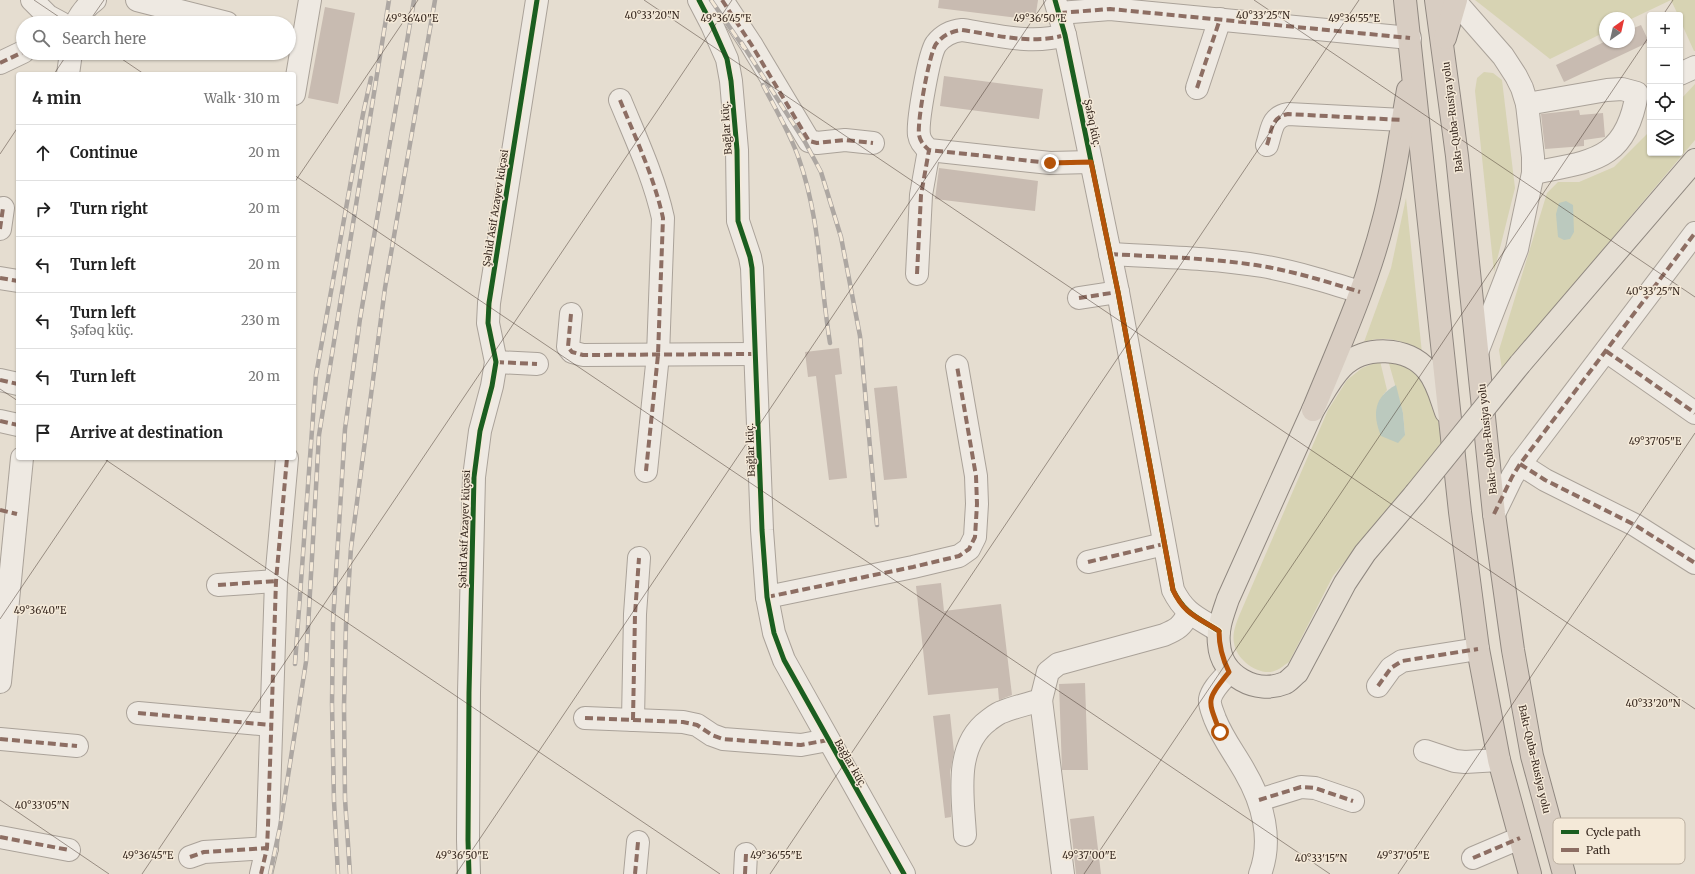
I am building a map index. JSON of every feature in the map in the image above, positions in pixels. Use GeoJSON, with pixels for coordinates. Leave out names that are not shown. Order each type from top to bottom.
{"type":"FeatureCollection","features":[{"type":"Feature","properties":{"kind":"highway"},"geometry":{"type":"LineString","coordinates":[[1405,0],[1460,512],[1478,649],[1499,760],[1530,874]]}},
{"type":"Feature","properties":{"kind":"highway","name":"Bakı-Quba-Rusiya yolu"},"geometry":{"type":"LineString","coordinates":[[1450,0],[1443,45],[1478,350],[1494,514],[1520,699],[1532,756],[1553,833]]}},
{"type":"Feature","properties":{"kind":"highway"},"geometry":{"type":"LineString","coordinates":[[1313,410],[1360,292],[1383,222],[1393,177],[1412,64]]}},
{"type":"Feature","properties":{"kind":"highway","name":"Bakı-Quba-Rusiya yolu"},"geometry":{"type":"LineString","coordinates":[[1561,864],[1564,874]]}},
{"type":"Feature","properties":{"kind":"main road"},"geometry":{"type":"LineString","coordinates":[[1452,431],[1439,391],[1428,371],[1418,362],[1401,353],[1379,351],[1361,356],[1343,366],[1313,410],[1228,599],[1219,631],[1219,645],[1222,658],[1229,672],[1247,683],[1272,686],[1286,682],[1297,673],[1345,583],[1366,553],[1520,364],[1695,160]]}},
{"type":"Feature","properties":{"kind":"street"},"geometry":{"type":"LineString","coordinates":[[32,0],[49,16]]}},
{"type":"Feature","properties":{"kind":"street"},"geometry":{"type":"LineString","coordinates":[[80,16],[88,5],[96,0]]}},
{"type":"Feature","properties":{"kind":"street"},"geometry":{"type":"LineString","coordinates":[[296,39],[310,0]]}},
{"type":"Feature","properties":{"kind":"street","name":"Şəhid Asif Azayev küçəsi"},"geometry":{"type":"LineString","coordinates":[[469,874],[469,693],[474,477],[480,431],[492,386],[496,362],[488,323],[489,303],[537,0]]}},
{"type":"Feature","properties":{"kind":"street","name":"Bağlar küç."},"geometry":{"type":"LineString","coordinates":[[699,0],[727,59],[731,81],[737,150],[738,221],[750,257],[752,268],[762,530],[767,597],[774,633],[784,660],[904,874]]}},
{"type":"Feature","properties":{"kind":"street"},"geometry":{"type":"LineString","coordinates":[[722,0],[751,44],[809,141],[817,143],[845,140],[873,143]]}},
{"type":"Feature","properties":{"kind":"street"},"geometry":{"type":"LineString","coordinates":[[1450,0],[1503,56],[1516,76],[1527,104],[1533,157],[1533,173],[1517,249],[1478,350]]}},
{"type":"Feature","properties":{"kind":"street"},"geometry":{"type":"LineString","coordinates":[[150,1],[202,16]]}},
{"type":"Feature","properties":{"kind":"street"},"geometry":{"type":"LineString","coordinates":[[1057,6],[1110,9],[1410,38]]}},
{"type":"Feature","properties":{"kind":"street","name":"Şəfəq küç."},"geometry":{"type":"LineString","coordinates":[[1057,6],[1065,35],[1118,292],[1173,590],[1182,606],[1189,613],[1219,631]]}},
{"type":"Feature","properties":{"kind":"street"},"geometry":{"type":"LineString","coordinates":[[1197,88],[1220,20]]}},
{"type":"Feature","properties":{"kind":"street"},"geometry":{"type":"LineString","coordinates":[[1065,35],[1050,39],[1031,40],[962,30],[953,31],[944,36],[936,44],[930,61],[919,135],[923,145],[929,150],[1050,163],[1091,162]]}},
{"type":"Feature","properties":{"kind":"street"},"geometry":{"type":"LineString","coordinates":[[0,63],[16,55]]}},
{"type":"Feature","properties":{"kind":"street"},"geometry":{"type":"LineString","coordinates":[[68,72],[70,60]]}},
{"type":"Feature","properties":{"kind":"street"},"geometry":{"type":"LineString","coordinates":[[295,60],[295,72]]}},
{"type":"Feature","properties":{"kind":"street"},"geometry":{"type":"LineString","coordinates":[[1683,73],[1695,67]]}},
{"type":"Feature","properties":{"kind":"street"},"geometry":{"type":"LineString","coordinates":[[1527,104],[1607,90],[1643,90],[1622,139],[1611,149],[1603,155],[1581,162],[1533,173]]}},
{"type":"Feature","properties":{"kind":"street"},"geometry":{"type":"LineString","coordinates":[[620,100],[649,169],[659,197],[663,218],[658,355],[646,471]]}},
{"type":"Feature","properties":{"kind":"street"},"geometry":{"type":"LineString","coordinates":[[1267,144],[1274,122],[1280,116],[1288,114],[1403,120]]}},
{"type":"Feature","properties":{"kind":"street"},"geometry":{"type":"LineString","coordinates":[[918,274],[921,195],[929,150]]}},
{"type":"Feature","properties":{"kind":"street"},"geometry":{"type":"LineString","coordinates":[[1494,514],[1520,464],[1695,233]]}},
{"type":"Feature","properties":{"kind":"street"},"geometry":{"type":"LineString","coordinates":[[1110,254],[1189,258],[1262,266],[1311,276],[1360,292]]}},
{"type":"Feature","properties":{"kind":"street"},"geometry":{"type":"LineString","coordinates":[[0,278],[16,281]]}},
{"type":"Feature","properties":{"kind":"street"},"geometry":{"type":"LineString","coordinates":[[1079,298],[1118,292]]}},
{"type":"Feature","properties":{"kind":"street"},"geometry":{"type":"LineString","coordinates":[[571,314],[568,347],[572,352],[583,355],[755,354]]}},
{"type":"Feature","properties":{"kind":"street"},"geometry":{"type":"LineString","coordinates":[[1606,351],[1695,413]]}},
{"type":"Feature","properties":{"kind":"street"},"geometry":{"type":"LineString","coordinates":[[496,362],[537,364]]}},
{"type":"Feature","properties":{"kind":"street"},"geometry":{"type":"LineString","coordinates":[[767,597],[913,568],[958,556],[969,549],[975,537],[977,504],[976,476],[957,366]]}},
{"type":"Feature","properties":{"kind":"street"},"geometry":{"type":"LineString","coordinates":[[0,380],[16,384]]}},
{"type":"Feature","properties":{"kind":"street"},"geometry":{"type":"LineString","coordinates":[[0,421],[16,425]]}},
{"type":"Feature","properties":{"kind":"street"},"geometry":{"type":"LineString","coordinates":[[0,682],[8,512],[21,460]]}},
{"type":"Feature","properties":{"kind":"street"},"geometry":{"type":"LineString","coordinates":[[261,874],[267,848],[276,581],[287,460]]}},
{"type":"Feature","properties":{"kind":"street"},"geometry":{"type":"LineString","coordinates":[[1520,464],[1545,480],[1635,525],[1695,563]]}},
{"type":"Feature","properties":{"kind":"street"},"geometry":{"type":"LineString","coordinates":[[1088,562],[1164,544]]}},
{"type":"Feature","properties":{"kind":"street"},"geometry":{"type":"LineString","coordinates":[[633,720],[635,614],[639,558]]}},
{"type":"Feature","properties":{"kind":"street"},"geometry":{"type":"LineString","coordinates":[[218,584],[276,581]]}},
{"type":"Feature","properties":{"kind":"street"},"geometry":{"type":"LineString","coordinates":[[1063,874],[1041,700],[1048,672],[1058,664],[1177,630],[1183,624],[1189,613]]}},
{"type":"Feature","properties":{"kind":"street"},"geometry":{"type":"LineString","coordinates":[[1378,686],[1390,668],[1402,661],[1478,649]]}},
{"type":"Feature","properties":{"kind":"street"},"geometry":{"type":"LineString","coordinates":[[1229,672],[1213,692],[1210,700],[1220,732],[1246,773],[1259,800],[1263,813],[1266,850],[1260,874]]}},
{"type":"Feature","properties":{"kind":"street"},"geometry":{"type":"LineString","coordinates":[[965,835],[962,775],[972,738],[982,726],[1001,712],[1041,700]]}},
{"type":"Feature","properties":{"kind":"street"},"geometry":{"type":"LineString","coordinates":[[138,712],[271,725]]}},
{"type":"Feature","properties":{"kind":"street"},"geometry":{"type":"LineString","coordinates":[[585,718],[683,722],[697,725],[712,735],[723,739],[802,745],[828,740]]}},
{"type":"Feature","properties":{"kind":"street"},"geometry":{"type":"LineString","coordinates":[[0,739],[77,746]]}},
{"type":"Feature","properties":{"kind":"street"},"geometry":{"type":"LineString","coordinates":[[1425,750],[1455,761],[1465,762],[1499,760]]}},
{"type":"Feature","properties":{"kind":"street"},"geometry":{"type":"LineString","coordinates":[[1259,800],[1301,787],[1316,788],[1353,801]]}},
{"type":"Feature","properties":{"kind":"street"},"geometry":{"type":"LineString","coordinates":[[0,837],[69,850]]}},
{"type":"Feature","properties":{"kind":"street"},"geometry":{"type":"LineString","coordinates":[[1473,858],[1520,838]]}},
{"type":"Feature","properties":{"kind":"street"},"geometry":{"type":"LineString","coordinates":[[635,874],[638,842]]}},
{"type":"Feature","properties":{"kind":"street"},"geometry":{"type":"LineString","coordinates":[[190,856],[204,852],[267,848]]}},
{"type":"Feature","properties":{"kind":"shaded area"},"geometry":{"type":"Polygon","coordinates":[[[1475,0],[1671,0],[1635,17],[1635,12],[1599,12],[1599,35],[1550,59],[1475,0]]]}},
{"type":"Feature","properties":{"kind":"shaded area"},"geometry":{"type":"Polygon","coordinates":[[[1671,0],[1695,0],[1695,51],[1683,27],[1683,12],[1677,12],[1671,0]]]}},
{"type":"Feature","properties":{"kind":"shaded area"},"geometry":{"type":"Polygon","coordinates":[[[1484,72],[1493,73],[1502,80],[1515,188],[1494,272],[1475,91],[1477,78],[1484,72]]]}},
{"type":"Feature","properties":{"kind":"shaded area"},"geometry":{"type":"Polygon","coordinates":[[[1695,84],[1695,140],[1683,154],[1683,120],[1683,97],[1695,84]]]}},
{"type":"Feature","properties":{"kind":"shaded area"},"geometry":{"type":"Polygon","coordinates":[[[1647,134],[1647,156],[1682,156],[1502,369],[1499,350],[1547,193],[1558,182],[1579,182],[1614,167],[1647,134]]]}},
{"type":"Feature","properties":{"kind":"shaded area"},"geometry":{"type":"Polygon","coordinates":[[[1406,198],[1422,353],[1408,345],[1394,340],[1380,339],[1364,342],[1391,268],[1406,198]]]}},
{"type":"Feature","properties":{"kind":"shaded area"},"geometry":{"type":"Polygon","coordinates":[[[1566,201],[1573,205],[1574,232],[1570,239],[1564,240],[1558,237],[1556,214],[1559,203],[1566,201]]]}},
{"type":"Feature","properties":{"kind":"shaded area"},"geometry":{"type":"Polygon","coordinates":[[[1388,360],[1411,369],[1424,384],[1433,403],[1439,423],[1442,443],[1333,576],[1289,662],[1270,672],[1258,670],[1247,664],[1235,649],[1234,636],[1239,616],[1328,410],[1347,380],[1362,368],[1380,361],[1387,390],[1383,395],[1405,435],[1403,413],[1388,360]]]}},
{"type":"Feature","properties":{"kind":"shaded area"},"geometry":{"type":"Polygon","coordinates":[[[1396,385],[1403,413],[1405,435],[1398,443],[1381,436],[1376,420],[1379,401],[1383,395],[1396,385]]]}},
{"type":"Feature","properties":{"kind":"building"},"geometry":{"type":"Polygon","coordinates":[[[939,0],[1038,0],[1035,20],[938,8],[939,0]]]}},
{"type":"Feature","properties":{"kind":"building"},"geometry":{"type":"Polygon","coordinates":[[[325,7],[355,13],[338,104],[308,98],[325,7]]]}},
{"type":"Feature","properties":{"kind":"building"},"geometry":{"type":"Polygon","coordinates":[[[1641,25],[1647,38],[1647,43],[1564,82],[1556,65],[1599,44],[1599,48],[1635,48],[1635,28],[1641,25]]]}},
{"type":"Feature","properties":{"kind":"building"},"geometry":{"type":"Polygon","coordinates":[[[944,76],[1043,89],[1039,119],[940,106],[944,76]]]}},
{"type":"Feature","properties":{"kind":"building"},"geometry":{"type":"Polygon","coordinates":[[[1579,110],[1580,115],[1603,113],[1605,137],[1584,140],[1584,146],[1545,149],[1541,114],[1579,110]]]}},
{"type":"Feature","properties":{"kind":"building"},"geometry":{"type":"Polygon","coordinates":[[[939,168],[1038,181],[1035,211],[935,199],[939,168]]]}},
{"type":"Feature","properties":{"kind":"building"},"geometry":{"type":"Polygon","coordinates":[[[839,348],[842,374],[835,375],[847,478],[829,480],[816,376],[808,377],[805,352],[839,348]]]}},
{"type":"Feature","properties":{"kind":"building"},"geometry":{"type":"Polygon","coordinates":[[[897,386],[907,478],[884,480],[874,388],[897,386]]]}},
{"type":"Feature","properties":{"kind":"building"},"geometry":{"type":"Polygon","coordinates":[[[941,583],[944,611],[1001,604],[1012,695],[999,700],[998,688],[928,695],[916,586],[941,583]]]}},
{"type":"Feature","properties":{"kind":"building"},"geometry":{"type":"Polygon","coordinates":[[[1085,683],[1088,770],[1062,770],[1059,684],[1085,683]]]}},
{"type":"Feature","properties":{"kind":"building"},"geometry":{"type":"Polygon","coordinates":[[[950,714],[954,752],[950,772],[951,817],[945,818],[933,716],[950,714]]]}},
{"type":"Feature","properties":{"kind":"building"},"geometry":{"type":"Polygon","coordinates":[[[1094,816],[1101,874],[1076,874],[1070,819],[1094,816]]]}},
{"type":"Feature","properties":{"kind":"railway"},"geometry":{"type":"LineString","coordinates":[[270,874],[280,827],[306,662],[319,435],[389,0]]}},
{"type":"Feature","properties":{"kind":"railway"},"geometry":{"type":"LineString","coordinates":[[338,874],[334,801],[332,704],[333,622],[345,429],[360,319],[414,0]]}},
{"type":"Feature","properties":{"kind":"railway"},"geometry":{"type":"LineString","coordinates":[[350,874],[345,799],[344,706],[346,624],[351,548],[385,288],[435,0]]}},
{"type":"Feature","properties":{"kind":"railway"},"geometry":{"type":"LineString","coordinates":[[711,0],[744,48]]}},
{"type":"Feature","properties":{"kind":"railway"},"geometry":{"type":"LineString","coordinates":[[741,42],[805,142],[821,172],[841,237],[860,336],[877,525]]}},
{"type":"Feature","properties":{"kind":"railway"},"geometry":{"type":"LineString","coordinates":[[295,664],[316,375],[363,114],[371,78]]}},
{"type":"Feature","properties":{"kind":"railway"},"geometry":{"type":"LineString","coordinates":[[763,85],[792,141],[806,181],[819,250],[830,343]]}},
{"type":"Feature","properties":{"kind":"marked path"},"geometry":{"type":"LineString","coordinates":[[722,0],[751,44],[809,141],[817,143],[845,140],[873,143]]}},
{"type":"Feature","properties":{"kind":"marked path"},"geometry":{"type":"LineString","coordinates":[[1059,13],[1110,9],[1410,38]]}},
{"type":"Feature","properties":{"kind":"marked path"},"geometry":{"type":"LineString","coordinates":[[1197,88],[1220,19]]}},
{"type":"Feature","properties":{"kind":"marked path"},"geometry":{"type":"LineString","coordinates":[[1065,35],[1052,38],[1027,39],[962,30],[951,32],[945,36],[936,44],[930,61],[922,103],[919,135],[922,143],[929,150],[1050,163],[1091,162]]}},
{"type":"Feature","properties":{"kind":"marked path"},"geometry":{"type":"LineString","coordinates":[[0,63],[16,55]]}},
{"type":"Feature","properties":{"kind":"marked path"},"geometry":{"type":"LineString","coordinates":[[620,100],[650,173],[663,218],[658,355],[646,471]]}},
{"type":"Feature","properties":{"kind":"marked path"},"geometry":{"type":"LineString","coordinates":[[1267,145],[1271,129],[1275,121],[1278,118],[1288,114],[1403,120]]}},
{"type":"Feature","properties":{"kind":"marked path"},"geometry":{"type":"LineString","coordinates":[[917,274],[921,195],[929,150]]}},
{"type":"Feature","properties":{"kind":"marked path"},"geometry":{"type":"LineString","coordinates":[[0,229],[3,208]]}},
{"type":"Feature","properties":{"kind":"marked path"},"geometry":{"type":"LineString","coordinates":[[1494,514],[1520,464],[1695,233]]}},
{"type":"Feature","properties":{"kind":"marked path"},"geometry":{"type":"LineString","coordinates":[[1110,254],[1205,259],[1243,263],[1300,274],[1360,292]]}},
{"type":"Feature","properties":{"kind":"marked path"},"geometry":{"type":"LineString","coordinates":[[0,278],[16,281]]}},
{"type":"Feature","properties":{"kind":"marked path"},"geometry":{"type":"LineString","coordinates":[[1079,298],[1118,292]]}},
{"type":"Feature","properties":{"kind":"marked path"},"geometry":{"type":"LineString","coordinates":[[571,314],[568,347],[572,352],[583,355],[755,354]]}},
{"type":"Feature","properties":{"kind":"marked path"},"geometry":{"type":"LineString","coordinates":[[1606,351],[1695,413]]}},
{"type":"Feature","properties":{"kind":"marked path"},"geometry":{"type":"LineString","coordinates":[[496,362],[537,364]]}},
{"type":"Feature","properties":{"kind":"marked path"},"geometry":{"type":"LineString","coordinates":[[767,597],[913,567],[959,556],[969,549],[975,537],[977,504],[976,476],[957,366]]}},
{"type":"Feature","properties":{"kind":"marked path"},"geometry":{"type":"LineString","coordinates":[[0,380],[16,384]]}},
{"type":"Feature","properties":{"kind":"marked path"},"geometry":{"type":"LineString","coordinates":[[0,421],[16,425]]}},
{"type":"Feature","properties":{"kind":"marked path"},"geometry":{"type":"LineString","coordinates":[[261,874],[267,848],[276,581],[287,460]]}},
{"type":"Feature","properties":{"kind":"marked path"},"geometry":{"type":"LineString","coordinates":[[1520,464],[1545,480],[1635,525],[1695,563]]}},
{"type":"Feature","properties":{"kind":"marked path"},"geometry":{"type":"LineString","coordinates":[[0,510],[17,514]]}},
{"type":"Feature","properties":{"kind":"marked path"},"geometry":{"type":"LineString","coordinates":[[1088,562],[1164,544]]}},
{"type":"Feature","properties":{"kind":"marked path"},"geometry":{"type":"LineString","coordinates":[[633,720],[635,614],[639,558]]}},
{"type":"Feature","properties":{"kind":"marked path"},"geometry":{"type":"LineString","coordinates":[[218,585],[276,581]]}},
{"type":"Feature","properties":{"kind":"marked path"},"geometry":{"type":"LineString","coordinates":[[1378,686],[1391,668],[1402,661],[1478,649]]}},
{"type":"Feature","properties":{"kind":"marked path"},"geometry":{"type":"LineString","coordinates":[[138,713],[271,725]]}},
{"type":"Feature","properties":{"kind":"marked path"},"geometry":{"type":"LineString","coordinates":[[585,718],[683,722],[697,725],[712,735],[723,739],[801,745],[828,740]]}},
{"type":"Feature","properties":{"kind":"marked path"},"geometry":{"type":"LineString","coordinates":[[0,739],[77,746]]}},
{"type":"Feature","properties":{"kind":"marked path"},"geometry":{"type":"LineString","coordinates":[[1259,800],[1301,787],[1315,788],[1353,801]]}},
{"type":"Feature","properties":{"kind":"marked path"},"geometry":{"type":"LineString","coordinates":[[0,837],[69,850]]}},
{"type":"Feature","properties":{"kind":"marked path"},"geometry":{"type":"LineString","coordinates":[[1473,858],[1520,838]]}},
{"type":"Feature","properties":{"kind":"marked path"},"geometry":{"type":"LineString","coordinates":[[635,874],[638,842]]}},
{"type":"Feature","properties":{"kind":"marked path"},"geometry":{"type":"LineString","coordinates":[[190,857],[204,852],[267,848]]}},
{"type":"Feature","properties":{"kind":"marked path"},"geometry":{"type":"LineString","coordinates":[[745,874],[746,854]]}},
{"type":"Feature","properties":{"kind":"cycle path"},"geometry":{"type":"LineString","coordinates":[[469,874],[469,693],[474,477],[480,431],[492,386],[496,362],[488,323],[489,303],[537,0]]}},
{"type":"Feature","properties":{"kind":"cycle path"},"geometry":{"type":"LineString","coordinates":[[699,0],[727,59],[731,81],[737,150],[738,221],[750,257],[752,268],[762,530],[767,597],[774,633],[784,660],[904,874]]}},
{"type":"Feature","properties":{"kind":"cycle path"},"geometry":{"type":"LineString","coordinates":[[1055,0],[1065,35],[1118,292],[1173,590],[1182,605],[1187,610],[1219,631]]}},
{"type":"Feature","properties":{"kind":"route"},"geometry":{"type":"LineString","coordinates":[[1050,163],[1091,162],[1118,292],[1173,590],[1177,599],[1189,613],[1219,631],[1219,645],[1222,658],[1229,672],[1213,692],[1210,700],[1220,732]]}}]}
